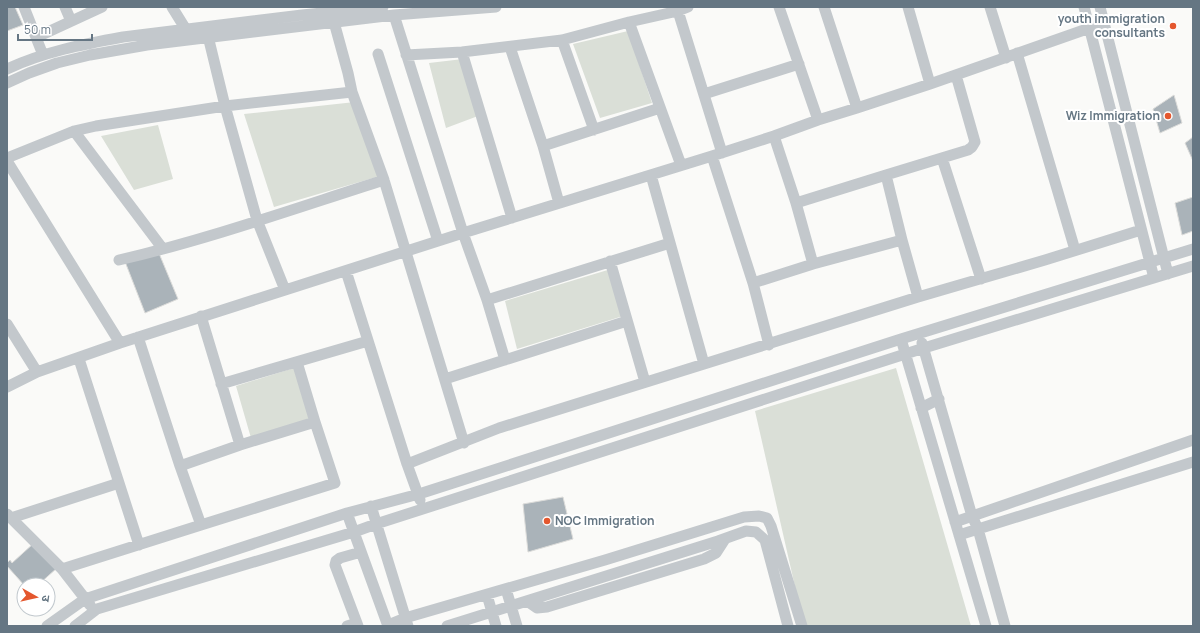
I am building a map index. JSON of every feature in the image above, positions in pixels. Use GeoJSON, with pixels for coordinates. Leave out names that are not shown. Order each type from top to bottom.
{"type":"FeatureCollection","features":[{"type":"Feature","properties":{"kind":"street"},"geometry":{"type":"LineString","coordinates":[[24,7],[43,55]]}},
{"type":"Feature","properties":{"kind":"street"},"geometry":{"type":"LineString","coordinates":[[65,7],[71,21]]}},
{"type":"Feature","properties":{"kind":"street"},"geometry":{"type":"LineString","coordinates":[[37,37],[71,21],[84,11],[102,7]]}},
{"type":"Feature","properties":{"kind":"street"},"geometry":{"type":"LineString","coordinates":[[172,7],[185,28]]}},
{"type":"Feature","properties":{"kind":"street"},"geometry":{"type":"LineString","coordinates":[[7,69],[43,55],[108,40],[300,11],[383,7]]}},
{"type":"Feature","properties":{"kind":"street"},"geometry":{"type":"LineString","coordinates":[[7,83],[57,63],[90,55],[146,45],[394,15],[496,7]]}},
{"type":"Feature","properties":{"kind":"street"},"geometry":{"type":"LineString","coordinates":[[779,7],[818,120]]}},
{"type":"Feature","properties":{"kind":"street"},"geometry":{"type":"LineString","coordinates":[[824,7],[857,108]]}},
{"type":"Feature","properties":{"kind":"street"},"geometry":{"type":"LineString","coordinates":[[908,7],[930,84]]}},
{"type":"Feature","properties":{"kind":"street"},"geometry":{"type":"LineString","coordinates":[[990,7],[1006,58]]}},
{"type":"Feature","properties":{"kind":"street"},"geometry":{"type":"LineString","coordinates":[[1084,7],[1154,278]]}},
{"type":"Feature","properties":{"kind":"street"},"geometry":{"type":"LineString","coordinates":[[1100,7],[1168,274]]}},
{"type":"Feature","properties":{"kind":"street"},"geometry":{"type":"LineString","coordinates":[[406,55],[462,52],[562,40],[683,9],[717,154],[769,345]]}},
{"type":"Feature","properties":{"kind":"street"},"geometry":{"type":"LineString","coordinates":[[300,11],[306,26]]}},
{"type":"Feature","properties":{"kind":"street"},"geometry":{"type":"LineString","coordinates":[[394,15],[463,233],[487,300],[505,360]]}},
{"type":"Feature","properties":{"kind":"street"},"geometry":{"type":"LineString","coordinates":[[334,22],[352,92],[384,180],[464,443]]}},
{"type":"Feature","properties":{"kind":"street"},"geometry":{"type":"LineString","coordinates":[[629,22],[681,166]]}},
{"type":"Feature","properties":{"kind":"street"},"geometry":{"type":"LineString","coordinates":[[7,387],[37,372],[79,359],[120,343],[201,316],[774,136],[1006,58],[1104,23]]}},
{"type":"Feature","properties":{"kind":"street"},"geometry":{"type":"LineString","coordinates":[[206,26],[225,106],[257,220],[285,290]]}},
{"type":"Feature","properties":{"kind":"street"},"geometry":{"type":"LineString","coordinates":[[562,40],[594,130]]}},
{"type":"Feature","properties":{"kind":"street"},"geometry":{"type":"LineString","coordinates":[[510,47],[543,146],[559,203]]}},
{"type":"Feature","properties":{"kind":"street"},"geometry":{"type":"LineString","coordinates":[[462,52],[512,218]]}},
{"type":"Feature","properties":{"kind":"street"},"geometry":{"type":"LineString","coordinates":[[1018,53],[1075,250]]}},
{"type":"Feature","properties":{"kind":"street"},"geometry":{"type":"LineString","coordinates":[[378,54],[438,241]]}},
{"type":"Feature","properties":{"kind":"street"},"geometry":{"type":"LineString","coordinates":[[704,94],[799,64]]}},
{"type":"Feature","properties":{"kind":"street"},"geometry":{"type":"LineString","coordinates":[[796,203],[968,150],[972,147],[975,142],[956,75]]}},
{"type":"Feature","properties":{"kind":"street"},"geometry":{"type":"LineString","coordinates":[[120,343],[7,160],[74,131],[225,106],[352,92]]}},
{"type":"Feature","properties":{"kind":"street"},"geometry":{"type":"LineString","coordinates":[[543,146],[660,108]]}},
{"type":"Feature","properties":{"kind":"street"},"geometry":{"type":"LineString","coordinates":[[74,131],[163,250]]}},
{"type":"Feature","properties":{"kind":"street"},"geometry":{"type":"LineString","coordinates":[[774,136],[796,203],[813,264]]}},
{"type":"Feature","properties":{"kind":"street"},"geometry":{"type":"LineString","coordinates":[[942,158],[981,279]]}},
{"type":"Feature","properties":{"kind":"street"},"geometry":{"type":"LineString","coordinates":[[651,175],[704,364]]}},
{"type":"Feature","properties":{"kind":"street"},"geometry":{"type":"LineString","coordinates":[[886,176],[918,297]]}},
{"type":"Feature","properties":{"kind":"street"},"geometry":{"type":"LineString","coordinates":[[119,260],[163,250],[384,180]]}},
{"type":"Feature","properties":{"kind":"street"},"geometry":{"type":"LineString","coordinates":[[407,464],[464,443],[499,428],[769,345],[918,297],[1141,230]]}},
{"type":"Feature","properties":{"kind":"street"},"geometry":{"type":"LineString","coordinates":[[753,283],[813,264],[902,240]]}},
{"type":"Feature","properties":{"kind":"street"},"geometry":{"type":"LineString","coordinates":[[487,300],[670,243]]}},
{"type":"Feature","properties":{"kind":"street"},"geometry":{"type":"LineString","coordinates":[[47,626],[85,599],[347,513],[419,494],[901,339],[1193,249]]}},
{"type":"Feature","properties":{"kind":"street"},"geometry":{"type":"LineString","coordinates":[[610,261],[645,382]]}},
{"type":"Feature","properties":{"kind":"street"},"geometry":{"type":"LineString","coordinates":[[75,626],[97,609],[354,532],[924,348],[1193,266]]}},
{"type":"Feature","properties":{"kind":"street"},"geometry":{"type":"LineString","coordinates":[[346,271],[407,464],[419,494],[423,509]]}},
{"type":"Feature","properties":{"kind":"street"},"geometry":{"type":"LineString","coordinates":[[201,316],[240,445]]}},
{"type":"Feature","properties":{"kind":"street"},"geometry":{"type":"LineString","coordinates":[[445,379],[627,321]]}},
{"type":"Feature","properties":{"kind":"street"},"geometry":{"type":"LineString","coordinates":[[7,324],[37,372]]}},
{"type":"Feature","properties":{"kind":"street"},"geometry":{"type":"LineString","coordinates":[[919,334],[972,516],[978,529],[1005,626]]}},
{"type":"Feature","properties":{"kind":"street"},"geometry":{"type":"LineString","coordinates":[[138,337],[201,525]]}},
{"type":"Feature","properties":{"kind":"street"},"geometry":{"type":"LineString","coordinates":[[901,339],[986,626]]}},
{"type":"Feature","properties":{"kind":"street"},"geometry":{"type":"LineString","coordinates":[[221,384],[368,341]]}},
{"type":"Feature","properties":{"kind":"street"},"geometry":{"type":"LineString","coordinates":[[79,359],[139,545]]}},
{"type":"Feature","properties":{"kind":"street"},"geometry":{"type":"LineString","coordinates":[[62,569],[335,483],[297,362]]}},
{"type":"Feature","properties":{"kind":"street"},"geometry":{"type":"LineString","coordinates":[[921,408],[939,399]]}},
{"type":"Feature","properties":{"kind":"street"},"geometry":{"type":"LineString","coordinates":[[180,466],[240,445],[315,422]]}},
{"type":"Feature","properties":{"kind":"street"},"geometry":{"type":"LineString","coordinates":[[955,522],[1193,440]]}},
{"type":"Feature","properties":{"kind":"street"},"geometry":{"type":"LineString","coordinates":[[959,535],[1193,462]]}},
{"type":"Feature","properties":{"kind":"street"},"geometry":{"type":"LineString","coordinates":[[94,611],[62,569],[9,516],[120,483]]}},
{"type":"Feature","properties":{"kind":"street"},"geometry":{"type":"LineString","coordinates":[[1056,488],[1063,502]]}},
{"type":"Feature","properties":{"kind":"street"},"geometry":{"type":"LineString","coordinates":[[371,506],[407,622]]}},
{"type":"Feature","properties":{"kind":"street"},"geometry":{"type":"LineString","coordinates":[[347,513],[388,626],[407,622],[506,589],[744,517],[759,516],[767,518],[771,526],[802,626]]}},
{"type":"Feature","properties":{"kind":"street"},"geometry":{"type":"LineString","coordinates":[[756,532],[767,518]]}},
{"type":"Feature","properties":{"kind":"street"},"geometry":{"type":"LineString","coordinates":[[447,626],[746,531],[756,532],[765,540],[788,626]]}},
{"type":"Feature","properties":{"kind":"street"},"geometry":{"type":"LineString","coordinates":[[354,625],[335,565],[336,561],[340,558],[361,552]]}},
{"type":"Feature","properties":{"kind":"street"},"geometry":{"type":"LineString","coordinates":[[506,589],[517,626]]}},
{"type":"Feature","properties":{"kind":"street"},"geometry":{"type":"LineString","coordinates":[[487,595],[496,626]]}},
{"type":"Feature","properties":{"kind":"shaded area"},"geometry":{"type":"Polygon","coordinates":[[[628,31],[652,103],[600,118],[573,44],[628,31]]]}},
{"type":"Feature","properties":{"kind":"shaded area"},"geometry":{"type":"Polygon","coordinates":[[[463,59],[478,116],[446,128],[429,63],[463,59]]]}},
{"type":"Feature","properties":{"kind":"shaded area"},"geometry":{"type":"Polygon","coordinates":[[[355,102],[380,176],[274,207],[244,114],[355,102]]]}},
{"type":"Feature","properties":{"kind":"shaded area"},"geometry":{"type":"Polygon","coordinates":[[[158,125],[173,179],[134,190],[101,136],[158,125]]]}},
{"type":"Feature","properties":{"kind":"shaded area"},"geometry":{"type":"Polygon","coordinates":[[[611,269],[623,316],[517,349],[505,301],[611,269]]]}},
{"type":"Feature","properties":{"kind":"shaded area"},"geometry":{"type":"Polygon","coordinates":[[[297,367],[313,419],[251,438],[236,386],[297,367]]]}},
{"type":"Feature","properties":{"kind":"shaded area"},"geometry":{"type":"Polygon","coordinates":[[[896,368],[971,626],[804,626],[755,411],[896,368]]]}},
{"type":"Feature","properties":{"kind":"building"},"geometry":{"type":"Polygon","coordinates":[[[7,7],[15,7],[23,25],[7,31],[7,7]]]}},
{"type":"Feature","properties":{"kind":"building","name":"Wiz Immigration"},"geometry":{"type":"Polygon","coordinates":[[[1174,95],[1182,123],[1160,133],[1153,109],[1174,95]]]}},
{"type":"Feature","properties":{"kind":"building"},"geometry":{"type":"Polygon","coordinates":[[[1193,137],[1193,161],[1185,143],[1193,137]]]}},
{"type":"Feature","properties":{"kind":"building"},"geometry":{"type":"Polygon","coordinates":[[[1193,197],[1193,231],[1182,235],[1175,203],[1193,197]]]}},
{"type":"Feature","properties":{"kind":"building"},"geometry":{"type":"Polygon","coordinates":[[[156,246],[178,299],[145,313],[124,259],[156,246]]]}},
{"type":"Feature","properties":{"kind":"building","name":"NOC Immigration"},"geometry":{"type":"Polygon","coordinates":[[[563,497],[573,539],[528,552],[523,504],[563,497]]]}},
{"type":"Feature","properties":{"kind":"building"},"geometry":{"type":"Polygon","coordinates":[[[34,543],[57,568],[47,577],[17,577],[7,566],[7,563],[10,560],[12,563],[34,543]]]}},
{"type":"Feature","properties":{"kind":"place","name":"youth immigration consultants"},"geometry":{"type":"Point","coordinates":[1173,26]}},
{"type":"Feature","properties":{"kind":"place","name":"Wiz Immigration"},"geometry":{"type":"Point","coordinates":[1168,116]}},
{"type":"Feature","properties":{"kind":"place","name":"NOC Immigration"},"geometry":{"type":"Point","coordinates":[547,521]}}]}
